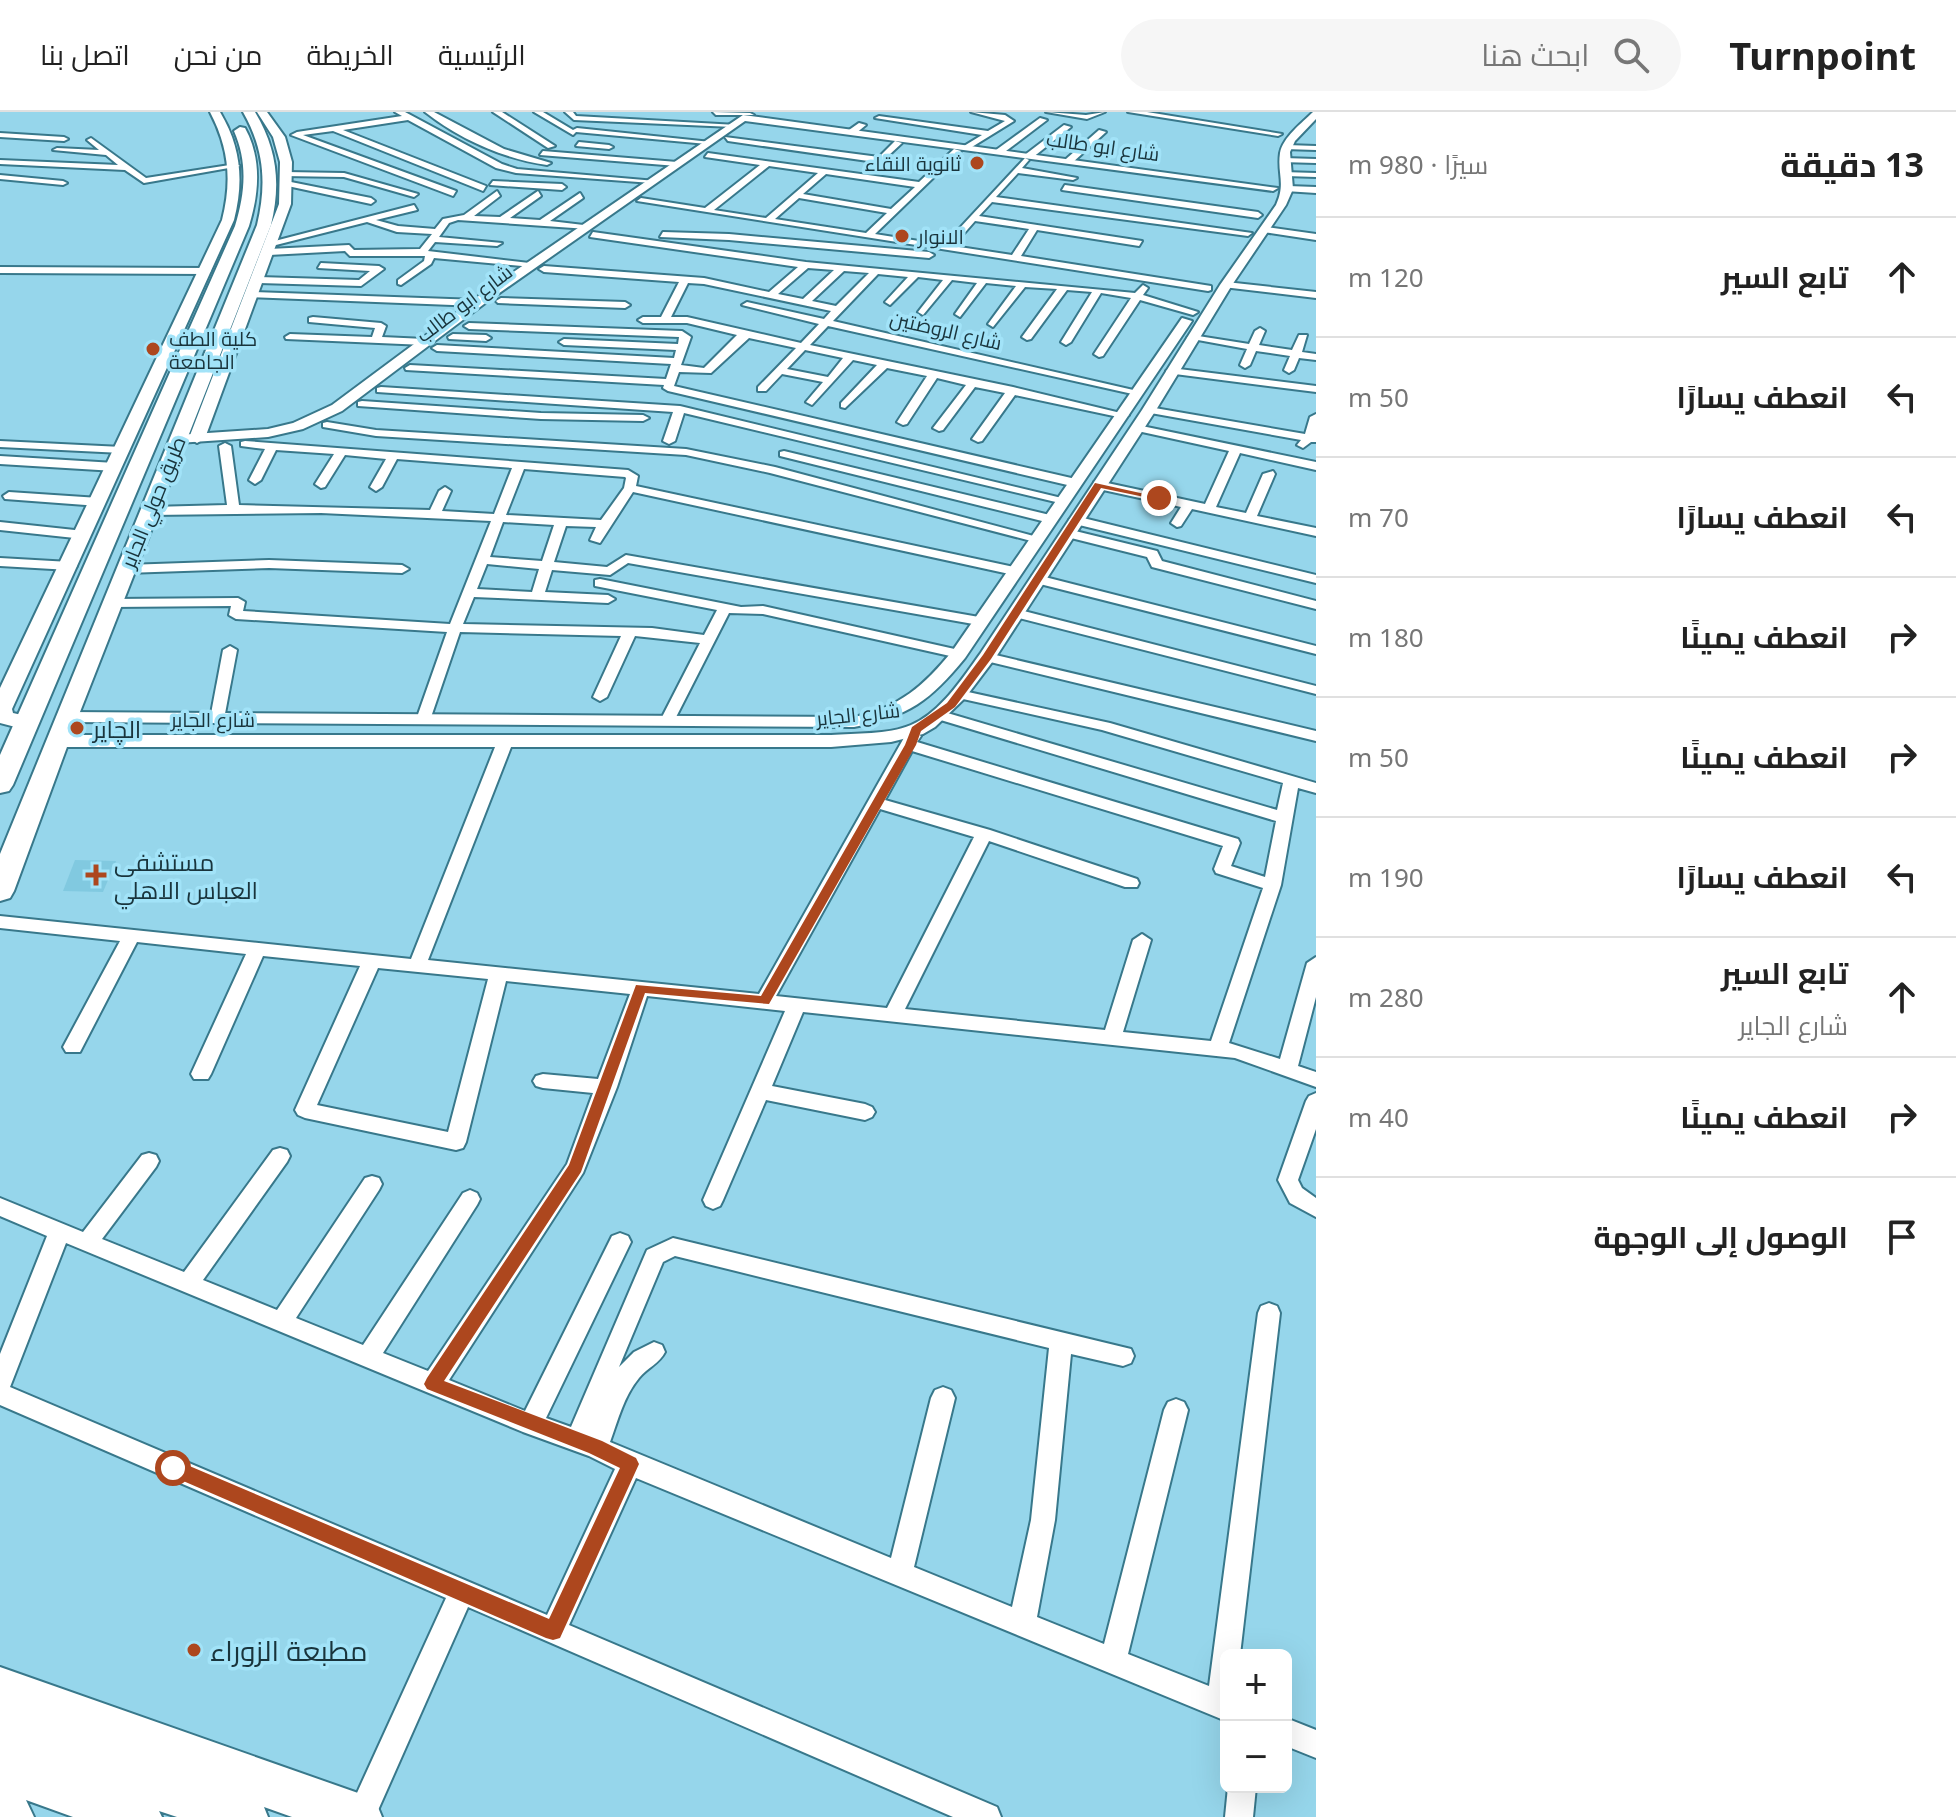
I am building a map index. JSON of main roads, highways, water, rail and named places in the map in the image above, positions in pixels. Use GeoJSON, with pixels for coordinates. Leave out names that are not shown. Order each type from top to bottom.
{"type":"FeatureCollection","features":[{"type":"Feature","properties":{"kind":"highway","name":"طريق حولي الجاير"},"geometry":{"type":"LineString","coordinates":[[229,112],[261,143]]}},
{"type":"Feature","properties":{"kind":"highway","name":"طريق حولي الجاير"},"geometry":{"type":"LineString","coordinates":[[0,891],[126,569],[250,289],[264,225],[279,178],[249,112]]}},
{"type":"Feature","properties":{"kind":"highway","name":"طريق حولي الجاير"},"geometry":{"type":"LineString","coordinates":[[0,785],[128,492],[164,384],[222,254],[245,217],[246,174],[261,143]]}},
{"type":"Feature","properties":{"kind":"highway"},"geometry":{"type":"LineString","coordinates":[[246,174],[279,178]]}},
{"type":"Feature","properties":{"kind":"highway"},"geometry":{"type":"LineString","coordinates":[[101,497],[128,492]]}},
{"type":"Feature","properties":{"kind":"highway"},"geometry":{"type":"LineString","coordinates":[[0,1690],[359,1817]]}},
{"type":"Feature","properties":{"kind":"highway"},"geometry":{"type":"LineString","coordinates":[[0,1731],[244,1817]]}},
{"type":"Feature","properties":{"kind":"highway"},"geometry":{"type":"LineString","coordinates":[[0,1767],[138,1817]]}},
{"type":"Feature","properties":{"kind":"highway"},"geometry":{"type":"LineString","coordinates":[[0,1813],[10,1817]]}},
{"type":"Feature","properties":{"kind":"main road"},"geometry":{"type":"LineString","coordinates":[[215,112],[261,143]]}},
{"type":"Feature","properties":{"kind":"main road"},"geometry":{"type":"LineString","coordinates":[[261,143],[262,112]]}},
{"type":"Feature","properties":{"kind":"main road"},"geometry":{"type":"LineString","coordinates":[[186,436],[270,248],[285,204],[279,178]]}},
{"type":"Feature","properties":{"kind":"main road"},"geometry":{"type":"LineString","coordinates":[[27,723],[2,719],[1,709],[122,450],[164,384],[206,271],[222,254]]}},
{"type":"Feature","properties":{"kind":"place","name":"ثانوية النقاء"},"geometry":{"type":"Point","coordinates":[977,163]}},
{"type":"Feature","properties":{"kind":"place","name":"الانوار"},"geometry":{"type":"Point","coordinates":[902,236]}},
{"type":"Feature","properties":{"kind":"place","name":"كلية الطف الجامعة"},"geometry":{"type":"Point","coordinates":[153,349]}},
{"type":"Feature","properties":{"kind":"place","name":"الچاير"},"geometry":{"type":"Point","coordinates":[77,728]}},
{"type":"Feature","properties":{"kind":"place","name":"مستشفى العباس الاهلي"},"geometry":{"type":"Point","coordinates":[96,875]}},
{"type":"Feature","properties":{"kind":"place","name":"مطبعة الزوراء"},"geometry":{"type":"Point","coordinates":[194,1650]}}]}
